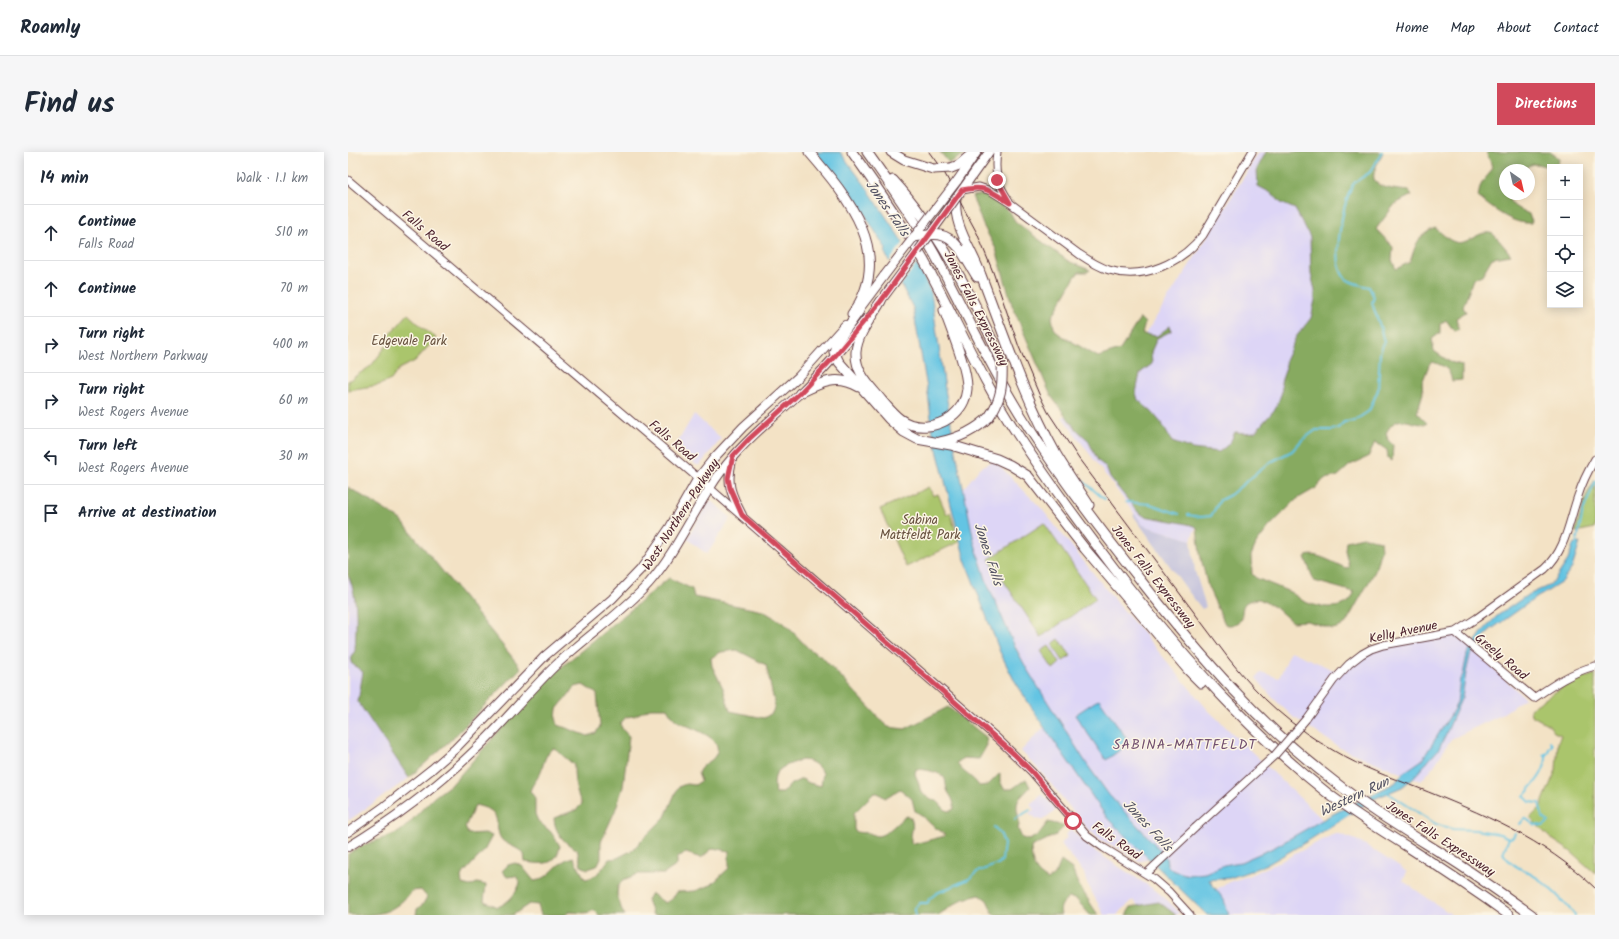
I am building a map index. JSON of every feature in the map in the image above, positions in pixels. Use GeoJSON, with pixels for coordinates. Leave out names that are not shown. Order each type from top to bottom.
{"type":"FeatureCollection","features":[{"type":"Feature","properties":{"kind":"highway"},"geometry":{"type":"LineString","coordinates":[[809,152],[845,196],[858,218],[866,238],[869,256],[869,275],[864,294],[853,313],[836,334]]}},
{"type":"Feature","properties":{"kind":"highway","name":"Jones Falls Expressway"},"geometry":{"type":"LineString","coordinates":[[852,152],[897,216],[937,286],[993,393],[1017,434],[1075,518],[1193,666],[1245,721],[1294,766],[1360,817],[1454,876],[1509,915]]}},
{"type":"Feature","properties":{"kind":"highway"},"geometry":{"type":"LineString","coordinates":[[868,152],[899,186],[921,215],[966,286],[1002,364],[1003,382],[1001,393],[996,407],[989,417],[982,424],[968,433],[948,440],[929,442]]}},
{"type":"Feature","properties":{"kind":"highway","name":"Jones Falls Expressway"},"geometry":{"type":"LineString","coordinates":[[868,152],[923,235],[1003,386],[1028,427],[1064,480],[1128,566],[1203,658],[1239,698],[1302,756],[1372,809],[1460,865],[1532,915]]}},
{"type":"Feature","properties":{"kind":"highway"},"geometry":{"type":"LineString","coordinates":[[892,152],[908,162],[933,169],[952,168],[959,165],[974,153]]}},
{"type":"Feature","properties":{"kind":"highway"},"geometry":{"type":"LineString","coordinates":[[956,198],[955,210],[964,247],[988,295],[1032,403],[1055,453],[1128,566]]}},
{"type":"Feature","properties":{"kind":"highway"},"geometry":{"type":"LineString","coordinates":[[914,237],[940,234],[964,247]]}},
{"type":"Feature","properties":{"kind":"highway"},"geometry":{"type":"LineString","coordinates":[[881,301],[857,346],[856,358],[859,369],[869,385],[899,418],[916,426],[942,423],[958,411],[966,396],[967,380],[937,286]]}},
{"type":"Feature","properties":{"kind":"highway"},"geometry":{"type":"LineString","coordinates":[[859,311],[835,345],[835,356],[897,426],[904,432],[917,439],[970,450],[1010,465],[1028,476],[1085,549],[1188,670],[1245,721]]}},
{"type":"Feature","properties":{"kind":"highway"},"geometry":{"type":"LineString","coordinates":[[800,393],[822,382],[830,380],[847,382],[864,390]]}},
{"type":"Feature","properties":{"kind":"main road","name":"West Northern Parkway"},"geometry":{"type":"LineString","coordinates":[[348,847],[409,806],[451,772],[478,748],[555,666],[636,596],[649,582],[675,547],[710,487],[733,456],[749,439],[800,393],[835,356],[881,301],[989,152]]}},
{"type":"Feature","properties":{"kind":"main road"},"geometry":{"type":"LineString","coordinates":[[997,152],[996,177],[999,186],[1010,203]]}},
{"type":"Feature","properties":{"kind":"main road"},"geometry":{"type":"LineString","coordinates":[[962,190],[974,187],[985,188],[1010,203],[1091,262],[1109,270],[1125,273],[1150,270],[1166,265],[1179,258],[1195,245],[1203,235],[1252,152]]}},
{"type":"Feature","properties":{"kind":"main road","name":"West Northern Parkway"},"geometry":{"type":"LineString","coordinates":[[348,832],[432,770],[475,729],[545,656],[612,599],[640,570],[672,524],[698,478],[728,442],[798,377],[836,334],[859,311],[957,181],[974,153]]}},
{"type":"Feature","properties":{"kind":"main road","name":"Falls Road"},"geometry":{"type":"LineString","coordinates":[[348,180],[710,487],[1014,754],[1032,772],[1087,836],[1165,887],[1190,915]]}},
{"type":"Feature","properties":{"kind":"main road"},"geometry":{"type":"LineString","coordinates":[[733,456],[728,478],[730,488],[742,515]]}},
{"type":"Feature","properties":{"kind":"main road","name":"Kelly Avenue"},"geometry":{"type":"LineString","coordinates":[[1146,874],[1275,755],[1306,719],[1342,670],[1353,660],[1366,652],[1383,645],[1455,632],[1477,618],[1551,564],[1562,547],[1580,490],[1595,459]]}},
{"type":"Feature","properties":{"kind":"main road","name":"Greely Road"},"geometry":{"type":"LineString","coordinates":[[1455,632],[1534,698],[1562,679],[1586,668],[1595,666]]}},
{"type":"Feature","properties":{"kind":"shaded area"},"geometry":{"type":"Polygon","coordinates":[[[1259,152],[1376,152],[1362,287],[1197,524],[1191,540],[1143,525],[1062,417],[1102,401],[1195,257],[1259,152]]]}},
{"type":"Feature","properties":{"kind":"shaded area"},"geometry":{"type":"Polygon","coordinates":[[[694,414],[721,439],[700,465],[696,465],[675,447],[694,414]]]}},
{"type":"Feature","properties":{"kind":"shaded area"},"geometry":{"type":"Polygon","coordinates":[[[992,461],[996,462],[1041,508],[1109,593],[1208,710],[1323,820],[1275,847],[1241,862],[1224,865],[1205,873],[1188,875],[1179,873],[1169,868],[1162,852],[1109,795],[1088,766],[1028,671],[1004,623],[987,583],[974,541],[963,489],[980,468],[992,461]]]}},
{"type":"Feature","properties":{"kind":"shaded area"},"geometry":{"type":"Polygon","coordinates":[[[348,487],[401,520],[521,668],[455,736],[409,778],[348,821],[348,487]]]}},
{"type":"Feature","properties":{"kind":"shaded area"},"geometry":{"type":"Polygon","coordinates":[[[713,502],[731,518],[707,554],[687,539],[707,504],[713,502]]]}},
{"type":"Feature","properties":{"kind":"shaded area"},"geometry":{"type":"Polygon","coordinates":[[[1135,514],[1143,525],[1191,540],[1195,571],[1206,607],[1202,609],[1188,591],[1133,515],[1135,514]]]}},
{"type":"Feature","properties":{"kind":"shaded area"},"geometry":{"type":"Polygon","coordinates":[[[1456,633],[1525,698],[1499,716],[1451,739],[1434,766],[1421,781],[1340,748],[1292,716],[1273,698],[1256,678],[1261,672],[1279,678],[1291,651],[1340,673],[1373,649],[1456,633]]]}},
{"type":"Feature","properties":{"kind":"shaded area"},"geometry":{"type":"Polygon","coordinates":[[[1044,727],[1108,819],[1149,858],[1138,861],[1116,847],[1100,840],[1085,826],[1043,774],[1021,751],[1044,727]]]}},
{"type":"Feature","properties":{"kind":"shaded area"},"geometry":{"type":"Polygon","coordinates":[[[1043,794],[1056,810],[1042,820],[1037,819],[1029,813],[1034,810],[1030,804],[1043,794]]]}},
{"type":"Feature","properties":{"kind":"shaded area"},"geometry":{"type":"Polygon","coordinates":[[[1071,829],[1090,848],[1155,890],[1180,913],[1177,915],[1147,915],[1133,900],[1117,915],[1104,915],[1086,881],[1084,873],[1061,844],[1071,829]]]}},
{"type":"Feature","properties":{"kind":"shaded area"},"geometry":{"type":"Polygon","coordinates":[[[1334,834],[1340,834],[1361,842],[1407,872],[1403,881],[1452,915],[1229,915],[1224,900],[1215,890],[1229,882],[1248,876],[1277,863],[1334,834]]]}},
{"type":"Feature","properties":{"kind":"green space"},"geometry":{"type":"Polygon","coordinates":[[[940,152],[969,152],[949,163],[940,152]]]}},
{"type":"Feature","properties":{"kind":"green space"},"geometry":{"type":"Polygon","coordinates":[[[1266,152],[1383,152],[1374,172],[1374,179],[1376,182],[1384,187],[1409,191],[1412,195],[1395,204],[1376,229],[1393,247],[1392,260],[1396,269],[1410,262],[1418,241],[1424,234],[1435,228],[1449,240],[1460,243],[1483,233],[1493,234],[1511,255],[1492,258],[1482,275],[1473,279],[1463,307],[1466,312],[1456,318],[1459,329],[1454,331],[1446,320],[1440,324],[1440,333],[1432,339],[1434,351],[1450,362],[1462,365],[1462,380],[1452,381],[1450,373],[1444,367],[1433,362],[1429,365],[1422,383],[1423,393],[1417,413],[1427,423],[1420,424],[1404,421],[1395,422],[1390,426],[1386,433],[1388,440],[1393,445],[1392,461],[1388,458],[1387,450],[1375,442],[1368,457],[1350,465],[1338,476],[1324,479],[1316,488],[1297,499],[1268,528],[1256,544],[1251,556],[1252,574],[1256,578],[1290,592],[1303,601],[1316,606],[1332,607],[1340,606],[1346,603],[1351,599],[1354,592],[1314,581],[1305,557],[1314,555],[1346,568],[1349,567],[1345,550],[1346,541],[1363,537],[1380,541],[1381,549],[1375,571],[1346,623],[1333,629],[1307,621],[1292,622],[1275,607],[1259,599],[1244,604],[1242,619],[1232,625],[1225,624],[1208,587],[1200,554],[1197,528],[1195,526],[1183,523],[1144,516],[1137,511],[1110,478],[1106,467],[1098,461],[1088,440],[1075,428],[1051,396],[1012,305],[996,249],[983,225],[972,196],[985,194],[1010,212],[1015,221],[1068,261],[1090,270],[1087,272],[1079,272],[1052,317],[1054,328],[1059,334],[1098,357],[1120,350],[1140,318],[1145,323],[1142,334],[1157,336],[1170,326],[1171,331],[1157,338],[1151,352],[1152,364],[1140,373],[1136,393],[1138,400],[1152,412],[1162,424],[1172,442],[1192,449],[1219,452],[1230,443],[1235,432],[1255,432],[1276,408],[1282,392],[1281,382],[1286,368],[1285,361],[1296,337],[1311,318],[1315,300],[1315,291],[1311,273],[1310,237],[1295,209],[1281,203],[1273,194],[1258,186],[1257,169],[1266,152]]]}},
{"type":"Feature","properties":{"kind":"green space"},"geometry":{"type":"Polygon","coordinates":[[[1488,152],[1550,152],[1559,158],[1558,164],[1547,164],[1547,166],[1539,164],[1499,164],[1499,200],[1510,200],[1515,207],[1529,214],[1532,223],[1525,223],[1511,219],[1478,197],[1482,182],[1491,169],[1490,161],[1487,155],[1488,152]]]}},
{"type":"Feature","properties":{"kind":"green space","name":"Edgevale Park"},"geometry":{"type":"Polygon","coordinates":[[[408,314],[436,338],[415,361],[399,369],[391,380],[379,385],[348,390],[348,381],[371,366],[390,341],[387,338],[408,314]]]}},
{"type":"Feature","properties":{"kind":"green space"},"geometry":{"type":"Polygon","coordinates":[[[1595,480],[1595,528],[1575,532],[1586,496],[1595,480]]]}},
{"type":"Feature","properties":{"kind":"green space"},"geometry":{"type":"Polygon","coordinates":[[[348,487],[401,520],[521,668],[455,736],[409,778],[358,702],[363,672],[351,663],[352,655],[355,651],[356,612],[354,593],[348,575],[348,487]]]}},
{"type":"Feature","properties":{"kind":"green space","name":"Sabina Mattfeldt Park"},"geometry":{"type":"Polygon","coordinates":[[[929,487],[933,496],[938,494],[947,515],[950,512],[959,542],[906,567],[880,509],[929,487]]]}},
{"type":"Feature","properties":{"kind":"green space"},"geometry":{"type":"Polygon","coordinates":[[[1044,523],[1096,599],[1041,637],[989,559],[1044,523]]]}},
{"type":"Feature","properties":{"kind":"green space"},"geometry":{"type":"Polygon","coordinates":[[[669,578],[692,589],[694,597],[763,611],[785,624],[809,649],[823,658],[888,727],[905,729],[948,707],[986,737],[987,745],[979,759],[963,758],[957,763],[979,786],[988,785],[1000,773],[1000,781],[1004,789],[1012,789],[1026,779],[1030,787],[1017,803],[1019,822],[1018,829],[1022,838],[1029,840],[1038,835],[1048,822],[1065,826],[1056,835],[1031,847],[1032,858],[1036,870],[1048,880],[1056,873],[1061,861],[1072,869],[1078,884],[1098,915],[1090,915],[1076,899],[1069,898],[1062,905],[1060,910],[1061,915],[994,915],[987,900],[980,895],[963,899],[938,915],[653,915],[647,900],[651,893],[665,903],[672,899],[677,892],[695,891],[711,885],[729,868],[729,851],[713,848],[701,858],[686,853],[677,857],[677,865],[664,874],[638,874],[623,880],[618,886],[617,894],[622,911],[625,915],[599,915],[594,910],[585,913],[569,912],[565,915],[541,915],[538,905],[529,904],[513,915],[416,915],[417,909],[423,904],[427,897],[421,890],[412,891],[398,905],[384,912],[369,915],[348,915],[348,854],[361,846],[399,832],[405,827],[434,797],[453,783],[541,684],[669,578]],[[737,650],[721,652],[711,658],[712,666],[723,688],[730,711],[764,718],[772,713],[775,706],[766,665],[737,650]],[[583,685],[575,687],[557,709],[556,718],[558,725],[588,736],[596,733],[600,726],[597,694],[583,685]],[[650,708],[634,716],[626,717],[620,724],[629,736],[623,787],[615,811],[601,842],[601,858],[597,866],[588,869],[581,866],[577,849],[564,841],[554,823],[554,818],[576,810],[582,804],[575,785],[574,765],[554,748],[547,754],[540,773],[530,791],[535,798],[535,814],[538,821],[551,832],[560,846],[555,858],[547,863],[525,862],[524,854],[500,838],[497,820],[493,813],[490,810],[475,805],[465,827],[468,834],[485,833],[492,836],[484,851],[461,876],[462,884],[470,886],[477,883],[486,885],[484,901],[498,907],[506,903],[512,897],[520,883],[516,876],[507,877],[502,871],[508,865],[515,863],[522,866],[534,881],[545,877],[562,862],[573,857],[585,879],[589,878],[599,872],[609,859],[617,858],[631,851],[665,817],[678,787],[686,784],[695,785],[701,781],[698,773],[700,769],[715,756],[718,749],[716,743],[711,738],[676,720],[667,708],[650,708]],[[802,760],[779,770],[776,774],[774,785],[775,793],[783,793],[791,784],[802,779],[809,783],[821,786],[823,773],[814,764],[809,761],[802,760]],[[916,769],[915,774],[921,793],[938,802],[946,810],[950,811],[954,809],[952,798],[947,790],[945,779],[940,774],[932,771],[916,769]],[[900,789],[885,798],[878,793],[874,793],[854,813],[854,830],[878,836],[882,835],[907,816],[911,818],[912,821],[911,842],[914,844],[945,836],[915,811],[912,799],[900,789]]]}},
{"type":"Feature","properties":{"kind":"green space"},"geometry":{"type":"Polygon","coordinates":[[[1059,639],[1071,656],[1063,661],[1052,644],[1059,639]]]}},
{"type":"Feature","properties":{"kind":"green space"},"geometry":{"type":"Polygon","coordinates":[[[1049,646],[1060,663],[1053,669],[1041,651],[1049,646]]]}},
{"type":"Feature","properties":{"kind":"green space"},"geometry":{"type":"Polygon","coordinates":[[[1595,674],[1595,873],[1570,851],[1549,837],[1530,818],[1540,808],[1556,770],[1558,742],[1561,735],[1554,732],[1549,725],[1531,715],[1530,709],[1567,684],[1595,674]]]}},
{"type":"Feature","properties":{"kind":"green space"},"geometry":{"type":"Polygon","coordinates":[[[1159,902],[1176,915],[1126,915],[1131,907],[1159,902]]]}},
{"type":"Feature","properties":{"kind":"water","name":"Jones Falls"},"geometry":{"type":"Polygon","coordinates":[[[816,152],[840,152],[865,185],[898,235],[920,270],[931,292],[945,389],[974,541],[987,583],[1015,647],[1028,671],[1088,766],[1109,795],[1162,852],[1166,858],[1167,865],[1172,870],[1188,875],[1205,873],[1224,865],[1241,862],[1275,847],[1329,816],[1395,783],[1403,773],[1422,760],[1450,716],[1457,703],[1460,679],[1463,675],[1467,654],[1483,631],[1497,616],[1526,596],[1548,586],[1554,581],[1568,560],[1573,545],[1580,543],[1572,568],[1562,582],[1534,599],[1489,631],[1470,655],[1462,697],[1445,736],[1438,750],[1413,778],[1402,787],[1374,799],[1270,863],[1230,878],[1209,880],[1224,900],[1229,915],[1207,915],[1108,819],[1040,721],[1013,678],[1000,652],[965,560],[933,434],[928,394],[913,308],[885,253],[886,249],[865,215],[816,152]]]}},
{"type":"Feature","properties":{"kind":"water"},"geometry":{"type":"Polygon","coordinates":[[[1099,699],[1130,743],[1106,760],[1075,715],[1099,699]]]}},
{"type":"Feature","properties":{"kind":"pier"},"geometry":{"type":"Polygon","coordinates":[[[905,241],[918,262],[900,286],[888,263],[905,241]]]}},
{"type":"Feature","properties":{"kind":"waterway"},"geometry":{"type":"LineString","coordinates":[[1188,515],[1201,517],[1211,516],[1220,500],[1230,495],[1269,463],[1292,451],[1302,440],[1316,430],[1332,430],[1338,428],[1344,422],[1354,421],[1369,411],[1378,390],[1380,353],[1384,342],[1372,303],[1374,297],[1369,287],[1359,285],[1344,277],[1340,269],[1338,245],[1342,218],[1352,186],[1371,171],[1382,152]]}},
{"type":"Feature","properties":{"kind":"waterway"},"geometry":{"type":"LineString","coordinates":[[1075,474],[1104,499]]}},
{"type":"Feature","properties":{"kind":"waterway","name":"Western Run"},"geometry":{"type":"LineString","coordinates":[[1576,546],[1583,511],[1595,482]]}},
{"type":"Feature","properties":{"kind":"waterway"},"geometry":{"type":"LineString","coordinates":[[1126,502],[1150,504],[1179,514]]}},
{"type":"Feature","properties":{"kind":"waterway"},"geometry":{"type":"LineString","coordinates":[[1520,824],[1525,818],[1533,824],[1543,826],[1549,822],[1543,818],[1539,803],[1530,802],[1524,796],[1542,772],[1546,761],[1546,755],[1543,755],[1548,753],[1549,748],[1552,745],[1550,742]]}},
{"type":"Feature","properties":{"kind":"waterway"},"geometry":{"type":"LineString","coordinates":[[1388,793],[1436,824],[1452,829],[1476,830],[1500,834],[1509,838],[1513,837],[1515,833]]}},
{"type":"Feature","properties":{"kind":"waterway"},"geometry":{"type":"LineString","coordinates":[[1015,819],[1030,810]]}},
{"type":"Feature","properties":{"kind":"waterway"},"geometry":{"type":"LineString","coordinates":[[915,915],[915,908],[919,903],[928,903],[929,899],[937,893],[969,879],[977,872],[998,864],[1002,860],[1004,844],[1001,835],[994,827]]}},
{"type":"Feature","properties":{"kind":"waterway"},"geometry":{"type":"LineString","coordinates":[[1509,838],[1503,853],[1506,858],[1545,884],[1575,915]]}},
{"type":"Feature","properties":{"kind":"tram line"},"geometry":{"type":"LineString","coordinates":[[929,152],[945,174],[977,233],[993,272],[1019,347],[1048,412],[1079,459],[1240,673],[1278,711],[1320,743],[1365,767],[1465,807],[1511,829],[1555,855],[1595,888]]}},
{"type":"Feature","properties":{"kind":"district","name":"SABINA-MATTFELDT"},"geometry":{"type":"Point","coordinates":[1185,744]}},
{"type":"Feature","properties":{"kind":"route"},"geometry":{"type":"LineString","coordinates":[[997,180],[999,186],[1010,203],[985,188],[974,187],[962,190],[881,301],[835,356],[800,393],[749,439],[733,456],[728,478],[733,498],[742,515],[1014,754],[1032,772],[1073,821]]}}]}
